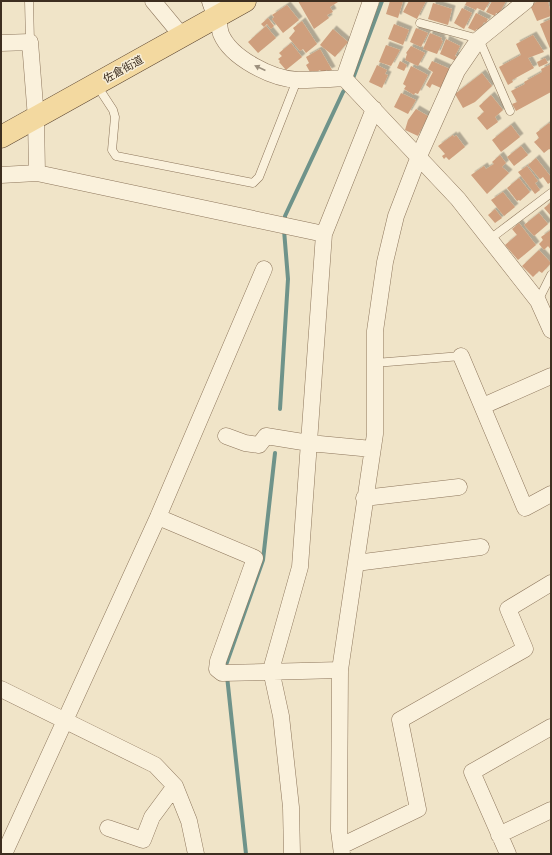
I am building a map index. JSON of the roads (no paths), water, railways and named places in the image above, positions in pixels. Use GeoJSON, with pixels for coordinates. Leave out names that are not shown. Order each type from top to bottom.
{"type":"FeatureCollection","features":[{"type":"Feature","properties":{"kind":"main road","name":"佐倉街道"},"geometry":{"type":"LineString","coordinates":[[1,137],[182,36],[215,8],[245,1]]}},
{"type":"Feature","properties":{"kind":"street"},"geometry":{"type":"LineString","coordinates":[[153,1],[182,36]]}},
{"type":"Feature","properties":{"kind":"street"},"geometry":{"type":"LineString","coordinates":[[526,1],[479,39],[456,71],[419,156],[396,216],[385,262],[375,332],[375,434],[364,498],[340,670],[339,831],[342,850],[418,809],[400,720],[525,649],[508,609],[551,583]]}},
{"type":"Feature","properties":{"kind":"street"},"geometry":{"type":"LineString","coordinates":[[348,82],[368,3]]}},
{"type":"Feature","properties":{"kind":"street"},"geometry":{"type":"LineString","coordinates":[[215,8],[221,33],[230,48],[252,64],[279,77],[296,80],[348,82],[458,199],[538,301],[551,330]]}},
{"type":"Feature","properties":{"kind":"street"},"geometry":{"type":"LineString","coordinates":[[1,44],[30,42],[36,118],[37,173]]}},
{"type":"Feature","properties":{"kind":"street"},"geometry":{"type":"LineString","coordinates":[[292,854],[291,807],[281,716],[271,670],[300,567],[324,234],[374,108]]}},
{"type":"Feature","properties":{"kind":"street"},"geometry":{"type":"LineString","coordinates":[[1,175],[37,173],[324,234]]}},
{"type":"Feature","properties":{"kind":"street"},"geometry":{"type":"LineString","coordinates":[[4,854],[158,517],[264,269]]}},
{"type":"Feature","properties":{"kind":"street"},"geometry":{"type":"LineString","coordinates":[[461,356],[525,508],[551,494]]}},
{"type":"Feature","properties":{"kind":"street"},"geometry":{"type":"LineString","coordinates":[[483,406],[551,376]]}},
{"type":"Feature","properties":{"kind":"street"},"geometry":{"type":"LineString","coordinates":[[226,436],[245,443],[259,445],[266,436],[309,443],[372,449]]}},
{"type":"Feature","properties":{"kind":"street"},"geometry":{"type":"LineString","coordinates":[[364,498],[459,487]]}},
{"type":"Feature","properties":{"kind":"street"},"geometry":{"type":"LineString","coordinates":[[158,517],[255,558],[218,661],[218,669],[227,672],[271,670],[340,670]]}},
{"type":"Feature","properties":{"kind":"street"},"geometry":{"type":"LineString","coordinates":[[356,563],[481,547]]}},
{"type":"Feature","properties":{"kind":"street"},"geometry":{"type":"LineString","coordinates":[[1,689],[65,719],[155,765],[175,786],[190,821],[196,854]]}},
{"type":"Feature","properties":{"kind":"street"},"geometry":{"type":"LineString","coordinates":[[508,854],[472,772],[551,727]]}},
{"type":"Feature","properties":{"kind":"street"},"geometry":{"type":"LineString","coordinates":[[108,828],[144,840],[152,817],[175,786]]}},
{"type":"Feature","properties":{"kind":"street"},"geometry":{"type":"LineString","coordinates":[[499,835],[551,810]]}},
{"type":"Feature","properties":{"kind":"lane"},"geometry":{"type":"LineString","coordinates":[[29,1],[30,42]]}},
{"type":"Feature","properties":{"kind":"lane"},"geometry":{"type":"LineString","coordinates":[[420,23],[479,39],[510,111]]}},
{"type":"Feature","properties":{"kind":"lane"},"geometry":{"type":"LineString","coordinates":[[96,84],[113,110],[115,117],[112,150],[116,156],[253,183],[259,177],[296,80]]}},
{"type":"Feature","properties":{"kind":"lane"},"geometry":{"type":"LineString","coordinates":[[490,239],[551,193]]}},
{"type":"Feature","properties":{"kind":"lane"},"geometry":{"type":"LineString","coordinates":[[538,301],[551,275]]}},
{"type":"Feature","properties":{"kind":"lane"},"geometry":{"type":"LineString","coordinates":[[375,363],[461,356]]}},
{"type":"Feature","properties":{"kind":"waterway"},"geometry":{"type":"LineString","coordinates":[[352,81],[382,1]]}},
{"type":"Feature","properties":{"kind":"waterway"},"geometry":{"type":"LineString","coordinates":[[285,223],[285,216],[343,92],[348,86]]}},
{"type":"Feature","properties":{"kind":"waterway"},"geometry":{"type":"LineString","coordinates":[[280,409],[288,279],[284,230]]}},
{"type":"Feature","properties":{"kind":"waterway"},"geometry":{"type":"LineString","coordinates":[[227,669],[226,665],[263,560],[275,453]]}},
{"type":"Feature","properties":{"kind":"waterway"},"geometry":{"type":"LineString","coordinates":[[227,676],[246,854]]}}]}
